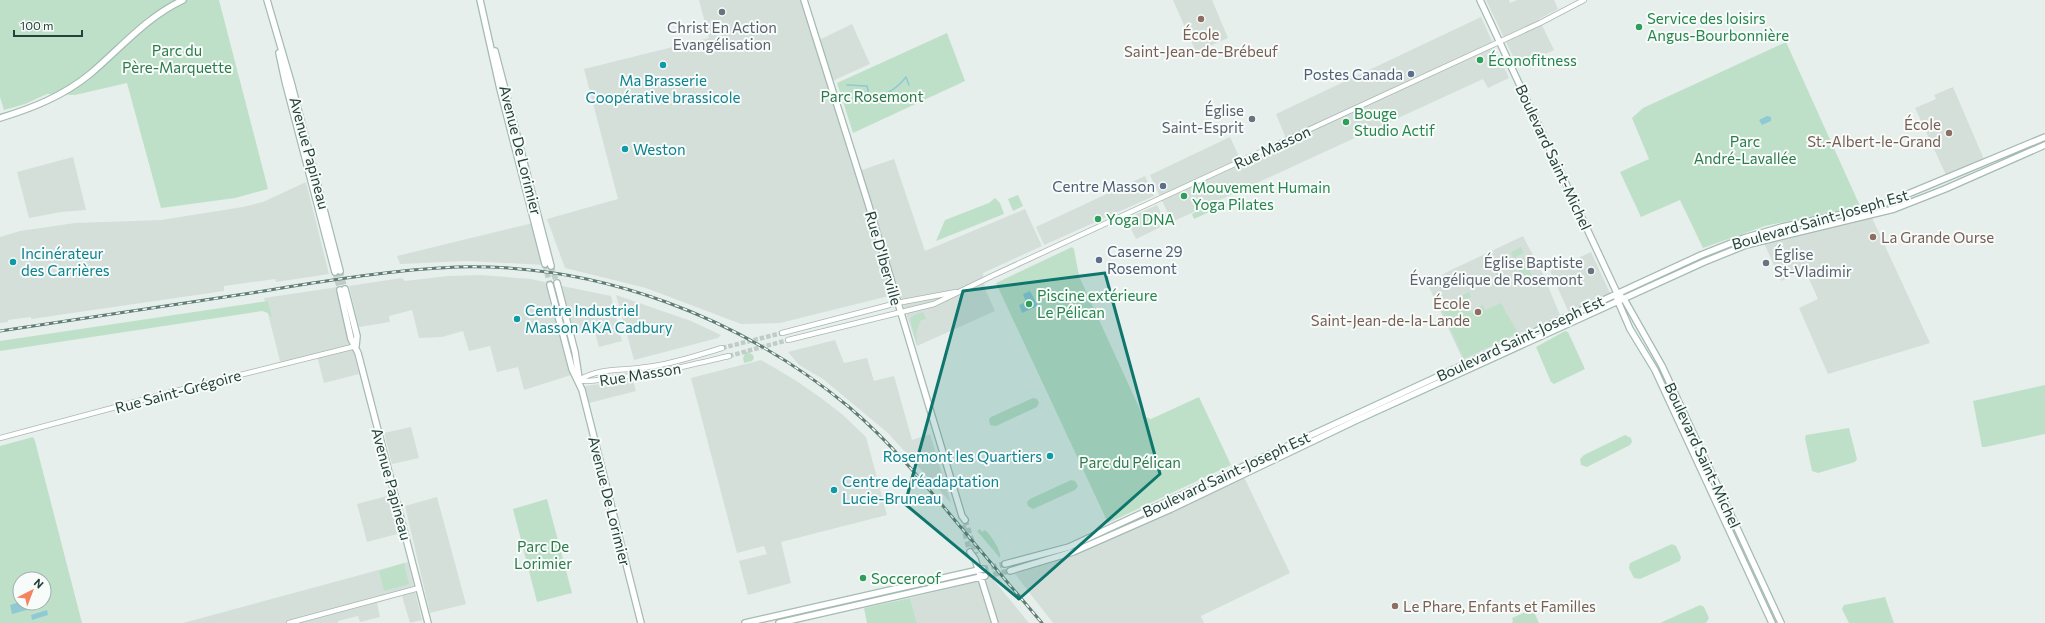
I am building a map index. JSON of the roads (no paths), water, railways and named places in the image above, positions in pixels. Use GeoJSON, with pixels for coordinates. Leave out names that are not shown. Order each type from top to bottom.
{"type":"FeatureCollection","features":[{"type":"Feature","properties":{"kind":"main road"},"geometry":{"type":"LineString","coordinates":[[0,118],[28,109],[61,94],[104,62],[142,25],[183,0]]}},
{"type":"Feature","properties":{"kind":"main road","name":"Avenue Papineau"},"geometry":{"type":"LineString","coordinates":[[267,0],[276,35],[282,69],[338,272]]}},
{"type":"Feature","properties":{"kind":"main road","name":"Avenue De Lorimier"},"geometry":{"type":"LineString","coordinates":[[480,0],[500,89],[545,264]]}},
{"type":"Feature","properties":{"kind":"main road","name":"Rue D'Iberville"},"geometry":{"type":"LineString","coordinates":[[804,0],[868,203],[963,518]]}},
{"type":"Feature","properties":{"kind":"main road","name":"Boulevard Saint-Michel"},"geometry":{"type":"LineString","coordinates":[[1480,0],[1616,293],[1617,302],[1630,329],[1655,370],[1772,623]]}},
{"type":"Feature","properties":{"kind":"main road","name":"Avenue De Lorimier"},"geometry":{"type":"LineString","coordinates":[[488,35],[494,47],[506,88],[551,266]]}},
{"type":"Feature","properties":{"kind":"main road","name":"Boulevard Saint-Joseph Est"},"geometry":{"type":"LineString","coordinates":[[1005,564],[1043,555],[1087,539],[1616,293],[1744,238],[1788,225],[1861,210],[1891,201],[2045,137]]}},
{"type":"Feature","properties":{"kind":"main road","name":"Boulevard Saint-Joseph Est"},"geometry":{"type":"LineString","coordinates":[[1010,571],[1073,552],[1171,509],[1357,420],[1746,245],[1894,209],[1945,189],[2045,145]]}},
{"type":"Feature","properties":{"kind":"main road","name":"Avenue De Lorimier"},"geometry":{"type":"LineString","coordinates":[[557,283],[577,360],[579,380],[641,623]]}},
{"type":"Feature","properties":{"kind":"main road","name":"Avenue De Lorimier"},"geometry":{"type":"LineString","coordinates":[[550,285],[572,369],[579,380]]}},
{"type":"Feature","properties":{"kind":"main road","name":"Avenue Papineau"},"geometry":{"type":"LineString","coordinates":[[342,290],[357,336],[356,346],[428,623]]}},
{"type":"Feature","properties":{"kind":"main road","name":"Boulevard Saint-Michel"},"geometry":{"type":"LineString","coordinates":[[1616,293],[1624,299],[1662,366],[1781,623]]}},
{"type":"Feature","properties":{"kind":"main road"},"geometry":{"type":"LineString","coordinates":[[974,555],[981,570],[995,623]]}},
{"type":"Feature","properties":{"kind":"main road"},"geometry":{"type":"LineString","coordinates":[[746,623],[981,570]]}},
{"type":"Feature","properties":{"kind":"main road"},"geometry":{"type":"LineString","coordinates":[[779,623],[983,577]]}},
{"type":"Feature","properties":{"kind":"street","name":"Rue Masson"},"geometry":{"type":"LineString","coordinates":[[788,340],[934,304],[1584,0]]}},
{"type":"Feature","properties":{"kind":"street","name":"Rue Masson"},"geometry":{"type":"LineString","coordinates":[[782,333],[897,303],[958,292]]}},
{"type":"Feature","properties":{"kind":"street","name":"Rue Saint-Grégoire"},"geometry":{"type":"LineString","coordinates":[[0,438],[172,392],[356,346]]}},
{"type":"Feature","properties":{"kind":"street","name":"Rue Masson"},"geometry":{"type":"LineString","coordinates":[[579,380],[587,375],[612,369],[647,367],[722,348]]}},
{"type":"Feature","properties":{"kind":"street","name":"Rue Masson"},"geometry":{"type":"LineString","coordinates":[[579,380],[588,382],[610,378],[634,377],[658,373],[729,356]]}},
{"type":"Feature","properties":{"kind":"street"},"geometry":{"type":"LineString","coordinates":[[289,623],[419,588]]}},
{"type":"Feature","properties":{"kind":"water"},"geometry":{"type":"Polygon","coordinates":[[[1767,116],[1771,117],[1771,121],[1762,125],[1759,120],[1767,116]]]}},
{"type":"Feature","properties":{"kind":"water","name":"Piscine extérieure Le Pélican"},"geometry":{"type":"Polygon","coordinates":[[[1030,291],[1038,306],[1022,313],[1019,305],[1026,302],[1023,294],[1030,291]]]}},
{"type":"Feature","properties":{"kind":"water"},"geometry":{"type":"Polygon","coordinates":[[[12,604],[12,611],[23,611],[12,614],[10,605],[12,604]]]}},
{"type":"Feature","properties":{"kind":"water"},"geometry":{"type":"Polygon","coordinates":[[[47,611],[48,615],[32,620],[31,615],[47,611]]]}},
{"type":"Feature","properties":{"kind":"waterway"},"geometry":{"type":"LineString","coordinates":[[847,85],[867,86],[869,95],[874,96],[880,96],[890,92],[906,77],[909,85]]}},
{"type":"Feature","properties":{"kind":"tunnel"},"geometry":{"type":"LineString","coordinates":[[545,264],[550,285]]}},
{"type":"Feature","properties":{"kind":"tunnel"},"geometry":{"type":"LineString","coordinates":[[551,266],[557,283]]}},
{"type":"Feature","properties":{"kind":"tunnel"},"geometry":{"type":"LineString","coordinates":[[340,271],[345,289]]}},
{"type":"Feature","properties":{"kind":"tunnel"},"geometry":{"type":"LineString","coordinates":[[335,272],[340,290]]}},
{"type":"Feature","properties":{"kind":"tunnel"},"geometry":{"type":"LineString","coordinates":[[722,348],[782,333]]}},
{"type":"Feature","properties":{"kind":"tunnel"},"geometry":{"type":"LineString","coordinates":[[729,356],[788,340]]}},
{"type":"Feature","properties":{"kind":"tunnel"},"geometry":{"type":"LineString","coordinates":[[965,520],[976,554]]}},
{"type":"Feature","properties":{"kind":"tunnel"},"geometry":{"type":"LineString","coordinates":[[963,525],[970,552]]}},
{"type":"Feature","properties":{"kind":"tunnel"},"geometry":{"type":"LineString","coordinates":[[983,569],[1005,564]]}},
{"type":"Feature","properties":{"kind":"tunnel"},"geometry":{"type":"LineString","coordinates":[[985,576],[1010,571]]}},
{"type":"Feature","properties":{"kind":"railway"},"geometry":{"type":"LineString","coordinates":[[0,331],[328,281],[405,271],[457,267],[510,268],[563,275],[615,286],[665,302],[715,322],[762,347],[807,375],[849,407],[879,434],[906,463],[1042,623]]}},
{"type":"Feature","properties":{"kind":"place","name":"Christ En Action Evangélisation"},"geometry":{"type":"Point","coordinates":[722,12]}},
{"type":"Feature","properties":{"kind":"place","name":"École Saint-Jean-de-Brébeuf"},"geometry":{"type":"Point","coordinates":[1201,19]}},
{"type":"Feature","properties":{"kind":"place","name":"Service des loisirs Angus-Bourbonnière"},"geometry":{"type":"Point","coordinates":[1639,27]}},
{"type":"Feature","properties":{"kind":"place","name":"Éconofitness"},"geometry":{"type":"Point","coordinates":[1480,60]}},
{"type":"Feature","properties":{"kind":"place","name":"Ma Brasserie Coopérative brassicole"},"geometry":{"type":"Point","coordinates":[663,65]}},
{"type":"Feature","properties":{"kind":"place","name":"Postes Canada"},"geometry":{"type":"Point","coordinates":[1411,74]}},
{"type":"Feature","properties":{"kind":"place","name":"Église Saint-Esprit"},"geometry":{"type":"Point","coordinates":[1252,119]}},
{"type":"Feature","properties":{"kind":"place","name":"Bouge Studio Actif"},"geometry":{"type":"Point","coordinates":[1346,122]}},
{"type":"Feature","properties":{"kind":"place","name":"École St.-Albert-le-Grand"},"geometry":{"type":"Point","coordinates":[1949,133]}},
{"type":"Feature","properties":{"kind":"place","name":"Weston"},"geometry":{"type":"Point","coordinates":[625,149]}},
{"type":"Feature","properties":{"kind":"place","name":"Centre Masson"},"geometry":{"type":"Point","coordinates":[1163,186]}},
{"type":"Feature","properties":{"kind":"place","name":"Mouvement Humain Yoga Pilates"},"geometry":{"type":"Point","coordinates":[1184,196]}},
{"type":"Feature","properties":{"kind":"place","name":"Yoga DNA"},"geometry":{"type":"Point","coordinates":[1098,219]}},
{"type":"Feature","properties":{"kind":"place","name":"La Grande Ourse"},"geometry":{"type":"Point","coordinates":[1873,237]}},
{"type":"Feature","properties":{"kind":"place","name":"Caserne 29 Rosemont"},"geometry":{"type":"Point","coordinates":[1099,260]}},
{"type":"Feature","properties":{"kind":"place","name":"Incinérateur des Carrières"},"geometry":{"type":"Point","coordinates":[13,262]}},
{"type":"Feature","properties":{"kind":"place","name":"Église St-Vladimir"},"geometry":{"type":"Point","coordinates":[1766,263]}},
{"type":"Feature","properties":{"kind":"place","name":"Église Baptiste Évangélique de Rosemont"},"geometry":{"type":"Point","coordinates":[1591,271]}},
{"type":"Feature","properties":{"kind":"place","name":"Piscine extérieure Le Pélican"},"geometry":{"type":"Point","coordinates":[1029,304]}},
{"type":"Feature","properties":{"kind":"place","name":"École Saint-Jean-de-la-Lande"},"geometry":{"type":"Point","coordinates":[1478,312]}},
{"type":"Feature","properties":{"kind":"place","name":"Centre Industriel Masson AKA Cadbury"},"geometry":{"type":"Point","coordinates":[517,319]}},
{"type":"Feature","properties":{"kind":"place","name":"Rosemont les Quartiers"},"geometry":{"type":"Point","coordinates":[1050,456]}},
{"type":"Feature","properties":{"kind":"place","name":"Centre de réadaptation Lucie-Bruneau"},"geometry":{"type":"Point","coordinates":[834,490]}},
{"type":"Feature","properties":{"kind":"place","name":"Socceroof"},"geometry":{"type":"Point","coordinates":[863,578]}},
{"type":"Feature","properties":{"kind":"place","name":"Le Phare, Enfants et Familles"},"geometry":{"type":"Point","coordinates":[1395,606]}},
{"type":"Feature","properties":{"kind":"park label","name":"Parc du Père-Marquette"},"geometry":{"type":"Point","coordinates":[177,58]}},
{"type":"Feature","properties":{"kind":"park label","name":"Parc Rosemont"},"geometry":{"type":"Point","coordinates":[872,96]}},
{"type":"Feature","properties":{"kind":"park label","name":"Parc André-Lavallée"},"geometry":{"type":"Point","coordinates":[1745,150]}},
{"type":"Feature","properties":{"kind":"park label","name":"Parc du Pélican"},"geometry":{"type":"Point","coordinates":[1130,462]}},
{"type":"Feature","properties":{"kind":"park label","name":"Parc De Lorimier"},"geometry":{"type":"Point","coordinates":[543,554]}}]}
